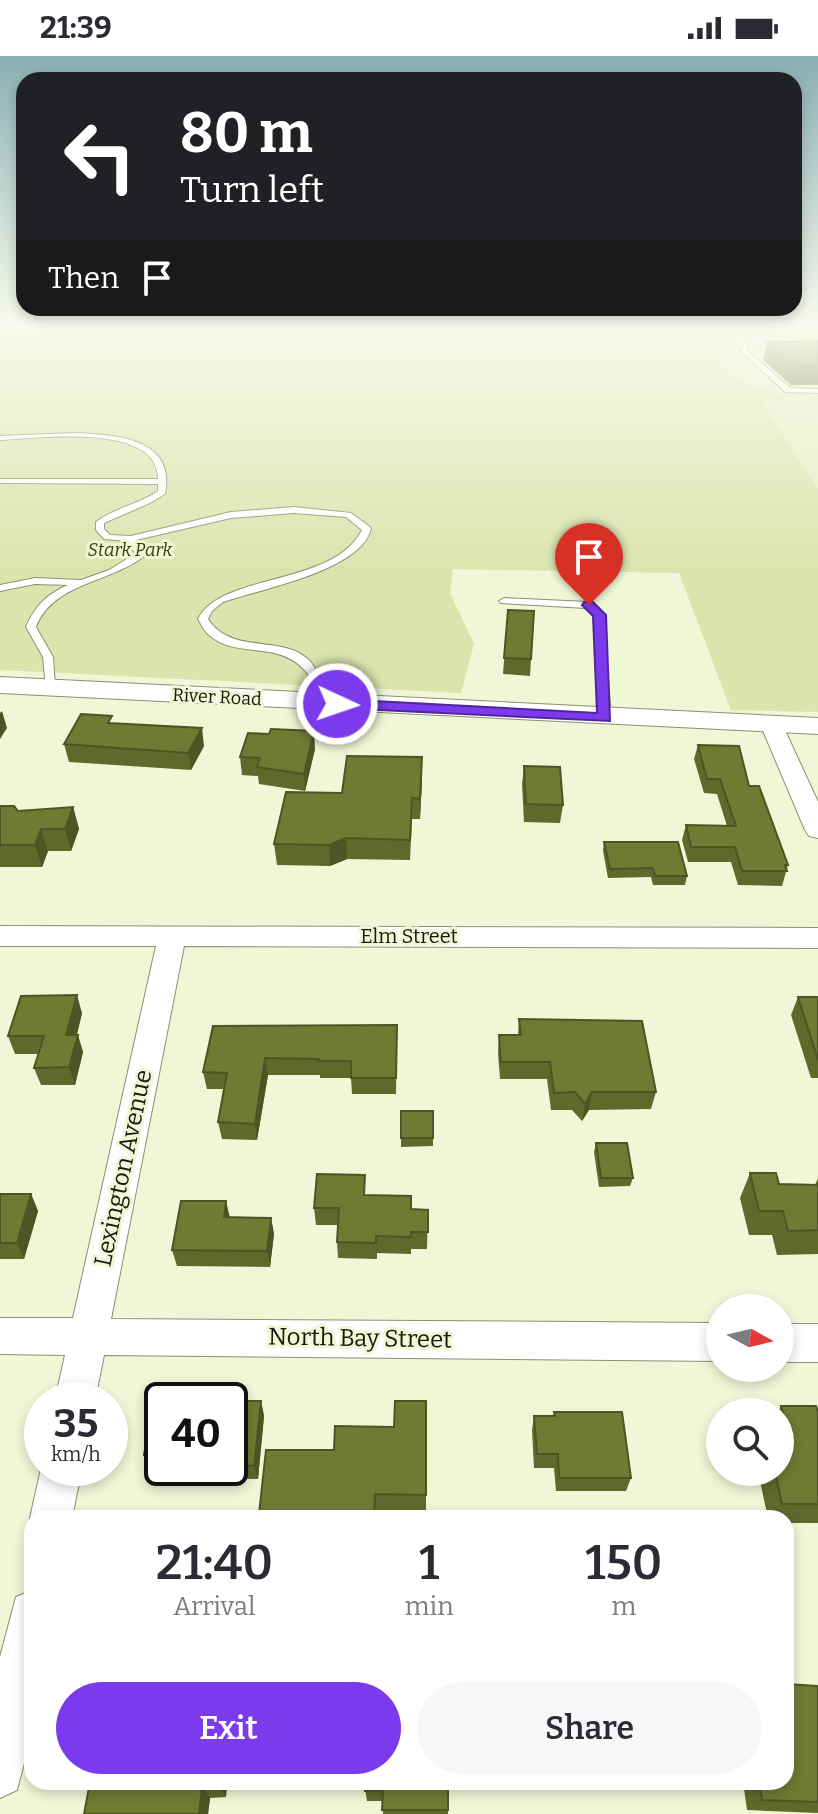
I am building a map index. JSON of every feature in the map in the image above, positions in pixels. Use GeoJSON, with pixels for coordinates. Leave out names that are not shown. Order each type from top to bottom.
{"type":"FeatureCollection","features":[{"type":"Feature","properties":{"kind":"street","name":"River Road"},"geometry":{"type":"LineString","coordinates":[[0,685],[605,718],[818,726]]}},
{"type":"Feature","properties":{"kind":"street"},"geometry":{"type":"LineString","coordinates":[[772,726],[818,830]]}},
{"type":"Feature","properties":{"kind":"street","name":"Elm Street"},"geometry":{"type":"LineString","coordinates":[[0,936],[818,938]]}},
{"type":"Feature","properties":{"kind":"street","name":"Lexington Avenue"},"geometry":{"type":"LineString","coordinates":[[79,1382],[172,937]]}},
{"type":"Feature","properties":{"kind":"street","name":"North Bay Street"},"geometry":{"type":"LineString","coordinates":[[0,1336],[706,1342]]}},
{"type":"Feature","properties":{"kind":"street"},"geometry":{"type":"LineString","coordinates":[[794,1343],[818,1343]]}},
{"type":"Feature","properties":{"kind":"street"},"geometry":{"type":"LineString","coordinates":[[53,1510],[57,1486]]}},
{"type":"Feature","properties":{"kind":"street"},"geometry":{"type":"LineString","coordinates":[[0,1773],[24,1653]]}},
{"type":"Feature","properties":{"kind":"lane"},"geometry":{"type":"LineString","coordinates":[[0,438],[124,439],[155,453],[164,482],[162,492],[151,501],[112,513],[100,522],[100,530],[107,537],[131,539],[251,513],[333,512],[360,521],[367,529],[365,538],[349,554],[220,600],[208,609],[203,619],[207,631],[221,639],[274,649],[303,661],[315,677],[309,702]]}},
{"type":"Feature","properties":{"kind":"lane"},"geometry":{"type":"LineString","coordinates":[[0,492],[5,481],[164,482]]}},
{"type":"Feature","properties":{"kind":"lane"},"geometry":{"type":"LineString","coordinates":[[50,687],[48,657],[31,627],[33,617],[42,606],[82,583],[129,566],[140,555],[131,539]]}},
{"type":"Feature","properties":{"kind":"lane"},"geometry":{"type":"LineString","coordinates":[[0,588],[35,581],[82,583]]}},
{"type":"Feature","properties":{"kind":"lane"},"geometry":{"type":"LineString","coordinates":[[504,601],[589,605],[599,615],[605,718]]}},
{"type":"Feature","properties":{"kind":"shaded area"},"geometry":{"type":"Polygon","coordinates":[[[764,407],[818,407],[818,489],[764,407]]]}},
{"type":"Feature","properties":{"kind":"green space","name":"Stark Park"},"geometry":{"type":"Polygon","coordinates":[[[0,407],[765,407],[818,489],[818,712],[731,710],[679,573],[453,569],[450,593],[474,644],[461,693],[0,670],[0,407]]]}},
{"type":"Feature","properties":{"kind":"building"},"geometry":{"type":"Polygon","coordinates":[[[508,610],[534,611],[531,659],[504,658],[508,610]]]}},
{"type":"Feature","properties":{"kind":"building"},"geometry":{"type":"Polygon","coordinates":[[[81,714],[112,716],[108,723],[202,728],[188,753],[64,744],[81,714]]]}},
{"type":"Feature","properties":{"kind":"building"},"geometry":{"type":"Polygon","coordinates":[[[271,729],[314,731],[304,774],[257,767],[260,758],[240,757],[248,733],[269,734],[271,729]]]}},
{"type":"Feature","properties":{"kind":"building"},"geometry":{"type":"Polygon","coordinates":[[[698,745],[739,746],[749,786],[759,786],[788,865],[785,865],[787,871],[742,871],[735,847],[691,847],[686,825],[736,826],[720,779],[707,779],[698,745]]]}},
{"type":"Feature","properties":{"kind":"building"},"geometry":{"type":"Polygon","coordinates":[[[347,756],[422,757],[420,799],[412,798],[410,840],[346,838],[329,845],[274,844],[286,792],[342,793],[347,756]]]}},
{"type":"Feature","properties":{"kind":"building"},"geometry":{"type":"Polygon","coordinates":[[[524,766],[560,767],[563,805],[526,804],[524,766]]]}},
{"type":"Feature","properties":{"kind":"building"},"geometry":{"type":"Polygon","coordinates":[[[0,806],[14,806],[18,811],[73,807],[65,829],[41,829],[35,845],[0,845],[0,806]]]}},
{"type":"Feature","properties":{"kind":"building"},"geometry":{"type":"Polygon","coordinates":[[[604,842],[678,842],[687,876],[655,876],[653,868],[610,869],[604,842]]]}},
{"type":"Feature","properties":{"kind":"building"},"geometry":{"type":"Polygon","coordinates":[[[77,995],[66,1035],[78,1035],[69,1067],[34,1068],[44,1036],[8,1036],[21,996],[77,995]]]}},
{"type":"Feature","properties":{"kind":"building"},"geometry":{"type":"Polygon","coordinates":[[[798,997],[818,997],[818,1060],[798,997]]]}},
{"type":"Feature","properties":{"kind":"building"},"geometry":{"type":"Polygon","coordinates":[[[519,1019],[642,1021],[656,1092],[592,1092],[585,1104],[575,1092],[554,1093],[550,1062],[501,1062],[499,1035],[521,1035],[519,1019]]]}},
{"type":"Feature","properties":{"kind":"building"},"geometry":{"type":"Polygon","coordinates":[[[397,1025],[396,1078],[351,1078],[351,1061],[265,1058],[255,1124],[218,1122],[227,1073],[203,1072],[213,1026],[397,1025]]]}},
{"type":"Feature","properties":{"kind":"building"},"geometry":{"type":"Polygon","coordinates":[[[401,1111],[433,1111],[433,1138],[401,1138],[401,1111]]]}},
{"type":"Feature","properties":{"kind":"building"},"geometry":{"type":"Polygon","coordinates":[[[596,1143],[627,1143],[633,1178],[601,1178],[596,1143]]]}},
{"type":"Feature","properties":{"kind":"building"},"geometry":{"type":"Polygon","coordinates":[[[750,1173],[776,1173],[779,1184],[818,1185],[818,1230],[788,1231],[783,1211],[759,1211],[750,1173]]]}},
{"type":"Feature","properties":{"kind":"building"},"geometry":{"type":"Polygon","coordinates":[[[317,1174],[365,1175],[364,1195],[411,1196],[411,1209],[428,1210],[428,1232],[411,1232],[411,1237],[376,1236],[376,1243],[337,1242],[339,1208],[314,1208],[317,1174]]]}},
{"type":"Feature","properties":{"kind":"building"},"geometry":{"type":"Polygon","coordinates":[[[0,1194],[31,1194],[17,1243],[0,1243],[0,1194]]]}},
{"type":"Feature","properties":{"kind":"building"},"geometry":{"type":"Polygon","coordinates":[[[181,1201],[226,1201],[224,1217],[271,1218],[267,1251],[172,1250],[181,1201]]]}},
{"type":"Feature","properties":{"kind":"building"},"geometry":{"type":"Polygon","coordinates":[[[248,1401],[261,1401],[254,1466],[248,1466],[248,1401]]]}},
{"type":"Feature","properties":{"kind":"building"},"geometry":{"type":"Polygon","coordinates":[[[395,1401],[426,1401],[426,1495],[375,1494],[374,1510],[259,1510],[266,1450],[334,1450],[335,1426],[394,1427],[395,1401]]]}},
{"type":"Feature","properties":{"kind":"building"},"geometry":{"type":"Polygon","coordinates":[[[794,1406],[816,1406],[818,1504],[782,1504],[778,1486],[794,1486],[794,1406]]]}},
{"type":"Feature","properties":{"kind":"building"},"geometry":{"type":"Polygon","coordinates":[[[554,1412],[622,1412],[631,1478],[559,1478],[558,1454],[537,1454],[534,1416],[555,1416],[554,1412]]]}},
{"type":"Feature","properties":{"kind":"building"},"geometry":{"type":"Polygon","coordinates":[[[794,1684],[818,1686],[818,1802],[762,1800],[760,1790],[794,1790],[794,1684]]]}},
{"type":"Feature","properties":{"kind":"building"},"geometry":{"type":"Polygon","coordinates":[[[88,1790],[202,1790],[199,1814],[84,1814],[88,1790]]]}},
{"type":"Feature","properties":{"kind":"building"},"geometry":{"type":"Polygon","coordinates":[[[448,1790],[448,1810],[382,1810],[383,1791],[365,1791],[448,1790]]]}},
{"type":"Feature","properties":{"kind":"route"},"geometry":{"type":"LineString","coordinates":[[337,704],[605,718],[599,615],[589,605]]}}]}
